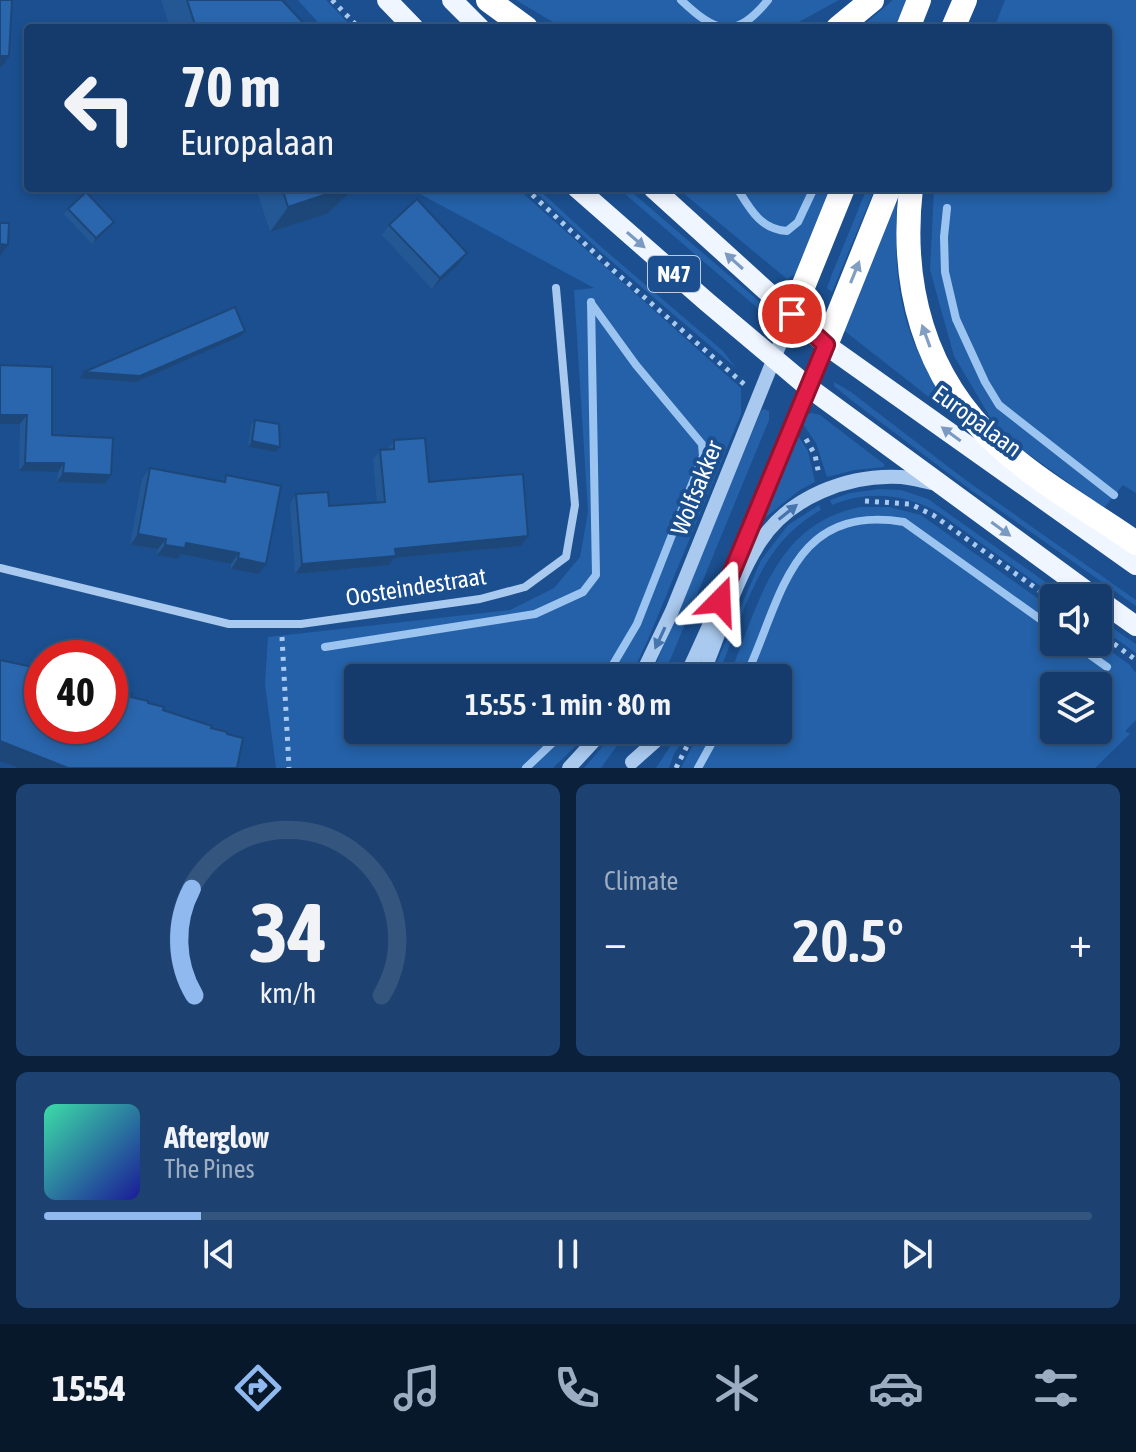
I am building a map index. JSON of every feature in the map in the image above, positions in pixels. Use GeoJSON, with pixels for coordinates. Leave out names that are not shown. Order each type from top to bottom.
{"type":"FeatureCollection","features":[{"type":"Feature","properties":{"kind":"highway"},"geometry":{"type":"LineString","coordinates":[[488,0],[521,24]]}},
{"type":"Feature","properties":{"kind":"highway"},"geometry":{"type":"LineString","coordinates":[[843,24],[872,0]]}},
{"type":"Feature","properties":{"kind":"highway"},"geometry":{"type":"LineString","coordinates":[[910,24],[919,0]]}},
{"type":"Feature","properties":{"kind":"highway"},"geometry":{"type":"LineString","coordinates":[[955,24],[965,0]]}},
{"type":"Feature","properties":{"kind":"highway"},"geometry":{"type":"LineString","coordinates":[[972,24],[981,0]]}},
{"type":"Feature","properties":{"kind":"highway"},"geometry":{"type":"LineString","coordinates":[[792,314],[841,192]]}},
{"type":"Feature","properties":{"kind":"highway"},"geometry":{"type":"LineString","coordinates":[[826,345],[887,192]]}},
{"type":"Feature","properties":{"kind":"highway"},"geometry":{"type":"LineString","coordinates":[[911,192],[908,259],[913,297],[923,332],[944,378],[997,444],[1136,543]]}},
{"type":"Feature","properties":{"kind":"main road"},"geometry":{"type":"LineString","coordinates":[[387,0],[410,24]]}},
{"type":"Feature","properties":{"kind":"main road"},"geometry":{"type":"LineString","coordinates":[[452,0],[476,24]]}},
{"type":"Feature","properties":{"kind":"main road","name":"N47"},"geometry":{"type":"LineString","coordinates":[[582,192],[808,387],[1076,584]]}},
{"type":"Feature","properties":{"kind":"main road","name":"N47"},"geometry":{"type":"LineString","coordinates":[[657,192],[792,314]]}},
{"type":"Feature","properties":{"kind":"main road","name":"Europalaan"},"geometry":{"type":"LineString","coordinates":[[792,314],[826,345],[1136,565]]}},
{"type":"Feature","properties":{"kind":"main road","name":"N47"},"geometry":{"type":"LineString","coordinates":[[1112,609],[1136,626]]}},
{"type":"Feature","properties":{"kind":"street","name":"Oosteindestraat"},"geometry":{"type":"LineString","coordinates":[[0,568],[229,624],[282,624],[367,617],[480,599],[525,587],[566,557],[575,505],[556,288]]}},
{"type":"Feature","properties":{"kind":"street","name":"Wolfsakker"},"geometry":{"type":"LineString","coordinates":[[647,664],[672,611],[792,314]]}},
{"type":"Feature","properties":{"kind":"street"},"geometry":{"type":"LineString","coordinates":[[692,664],[826,345]]}},
{"type":"Feature","properties":{"kind":"street"},"geometry":{"type":"LineString","coordinates":[[707,664],[761,541],[778,520],[796,505],[843,484],[882,478],[901,477],[937,484]]}},
{"type":"Feature","properties":{"kind":"street"},"geometry":{"type":"LineString","coordinates":[[569,768],[591,744]]}},
{"type":"Feature","properties":{"kind":"street"},"geometry":{"type":"LineString","coordinates":[[629,765],[644,744]]}},
{"type":"Feature","properties":{"kind":"street"},"geometry":{"type":"LineString","coordinates":[[629,765],[652,744]]}},
{"type":"Feature","properties":{"kind":"path"},"geometry":{"type":"LineString","coordinates":[[332,0],[355,24]]}},
{"type":"Feature","properties":{"kind":"path"},"geometry":{"type":"LineString","coordinates":[[529,192],[624,280],[758,395]]}},
{"type":"Feature","properties":{"kind":"path"},"geometry":{"type":"LineString","coordinates":[[793,422],[815,455],[823,491]]}},
{"type":"Feature","properties":{"kind":"path"},"geometry":{"type":"LineString","coordinates":[[859,501],[889,500],[910,504],[933,515],[1040,591]]}},
{"type":"Feature","properties":{"kind":"path"},"geometry":{"type":"LineString","coordinates":[[282,624],[289,768]]}},
{"type":"Feature","properties":{"kind":"path"},"geometry":{"type":"LineString","coordinates":[[1112,642],[1136,660]]}},
{"type":"Feature","properties":{"kind":"path"},"geometry":{"type":"LineString","coordinates":[[676,768],[688,744]]}},
{"type":"Feature","properties":{"kind":"shaded area"},"geometry":{"type":"Polygon","coordinates":[[[298,0],[326,0],[349,24],[319,24],[298,0]]]}},
{"type":"Feature","properties":{"kind":"shaded area"},"geometry":{"type":"Polygon","coordinates":[[[516,0],[839,0],[795,24],[556,24],[516,0]]]}},
{"type":"Feature","properties":{"kind":"shaded area"},"geometry":{"type":"Polygon","coordinates":[[[893,0],[906,0],[897,24],[865,24],[893,0]]]}},
{"type":"Feature","properties":{"kind":"shaded area"},"geometry":{"type":"Polygon","coordinates":[[[1005,0],[1136,0],[1136,493],[1123,485],[1104,508],[1013,443],[996,427],[954,356],[930,270],[934,192],[1112,192],[1112,24],[996,24],[1005,0]]]}},
{"type":"Feature","properties":{"kind":"shaded area"},"geometry":{"type":"Polygon","coordinates":[[[416,192],[521,192],[741,388],[741,414],[637,664],[344,664],[344,744],[578,744],[553,768],[276,768],[265,684],[268,637],[510,610],[554,588],[580,557],[588,512],[574,290],[594,288],[416,192]]]}},
{"type":"Feature","properties":{"kind":"shaded area"},"geometry":{"type":"Polygon","coordinates":[[[535,192],[541,192],[723,351],[736,368],[535,192]]]}},
{"type":"Feature","properties":{"kind":"shaded area"},"geometry":{"type":"Polygon","coordinates":[[[623,192],[632,192],[767,308],[767,312],[761,311],[623,192]]]}},
{"type":"Feature","properties":{"kind":"shaded area"},"geometry":{"type":"Polygon","coordinates":[[[682,192],[828,192],[795,274],[787,279],[682,192]]]}},
{"type":"Feature","properties":{"kind":"shaded area"},"geometry":{"type":"Polygon","coordinates":[[[865,192],[873,192],[832,292],[827,288],[865,192]]]}},
{"type":"Feature","properties":{"kind":"shaded area"},"geometry":{"type":"Polygon","coordinates":[[[897,202],[897,264],[904,311],[921,359],[951,410],[939,405],[842,329],[897,202]]]}},
{"type":"Feature","properties":{"kind":"shaded area"},"geometry":{"type":"Polygon","coordinates":[[[834,382],[851,392],[963,478],[1136,600],[1136,606],[1112,589],[1112,584],[1105,584],[968,488],[834,386],[834,382]]]}},
{"type":"Feature","properties":{"kind":"shaded area"},"geometry":{"type":"Polygon","coordinates":[[[761,411],[769,411],[769,420],[671,658],[668,664],[656,664],[761,411]]]}},
{"type":"Feature","properties":{"kind":"shaded area"},"geometry":{"type":"Polygon","coordinates":[[[811,413],[820,415],[884,467],[827,477],[816,443],[803,424],[803,417],[811,413]]]}},
{"type":"Feature","properties":{"kind":"shaded area"},"geometry":{"type":"Polygon","coordinates":[[[796,433],[808,451],[815,482],[766,517],[763,514],[796,433]]]}},
{"type":"Feature","properties":{"kind":"shaded area"},"geometry":{"type":"Polygon","coordinates":[[[901,490],[928,499],[1048,584],[1040,586],[938,512],[912,501],[872,496],[832,505],[830,500],[850,493],[901,490]]]}},
{"type":"Feature","properties":{"kind":"shaded area"},"geometry":{"type":"Polygon","coordinates":[[[819,505],[821,510],[799,525],[767,563],[745,606],[722,664],[716,664],[761,560],[788,525],[819,505]]]}},
{"type":"Feature","properties":{"kind":"shaded area"},"geometry":{"type":"Polygon","coordinates":[[[860,507],[889,507],[921,515],[1040,600],[1040,656],[1112,656],[1112,652],[1130,665],[1136,673],[1136,720],[1125,731],[1130,734],[1095,768],[681,768],[694,744],[792,744],[792,664],[734,664],[773,573],[788,550],[807,531],[830,517],[860,507]]]}},
{"type":"Feature","properties":{"kind":"shaded area"},"geometry":{"type":"Polygon","coordinates":[[[1112,628],[1136,644],[1136,653],[1112,636],[1112,628]]]}},
{"type":"Feature","properties":{"kind":"shaded area"},"geometry":{"type":"Polygon","coordinates":[[[605,744],[618,744],[601,768],[584,768],[605,744]]]}},
{"type":"Feature","properties":{"kind":"shaded area"},"geometry":{"type":"Polygon","coordinates":[[[672,744],[680,744],[669,768],[656,768],[672,744]]]}},
{"type":"Feature","properties":{"kind":"building"},"geometry":{"type":"Polygon","coordinates":[[[0,0],[12,0],[9,56],[0,56],[0,0]]]}},
{"type":"Feature","properties":{"kind":"building"},"geometry":{"type":"Polygon","coordinates":[[[187,0],[282,0],[304,24],[195,24],[187,0]]]}},
{"type":"Feature","properties":{"kind":"building"},"geometry":{"type":"Polygon","coordinates":[[[86,192],[114,222],[96,238],[68,209],[86,192]]]}},
{"type":"Feature","properties":{"kind":"building"},"geometry":{"type":"Polygon","coordinates":[[[283,192],[333,192],[288,207],[283,192]]]}},
{"type":"Feature","properties":{"kind":"building"},"geometry":{"type":"Polygon","coordinates":[[[417,199],[467,253],[440,278],[389,225],[417,199]]]}},
{"type":"Feature","properties":{"kind":"building"},"geometry":{"type":"Polygon","coordinates":[[[0,223],[9,223],[8,245],[0,244],[0,223]]]}},
{"type":"Feature","properties":{"kind":"building"},"geometry":{"type":"Polygon","coordinates":[[[235,307],[245,331],[140,376],[84,372],[235,307]]]}},
{"type":"Feature","properties":{"kind":"building"},"geometry":{"type":"Polygon","coordinates":[[[0,365],[52,367],[52,435],[113,438],[111,475],[63,473],[64,463],[25,463],[27,415],[0,415],[0,365]]]}},
{"type":"Feature","properties":{"kind":"building"},"geometry":{"type":"Polygon","coordinates":[[[255,420],[279,424],[280,447],[252,441],[255,420]]]}},
{"type":"Feature","properties":{"kind":"building"},"geometry":{"type":"Polygon","coordinates":[[[425,438],[429,482],[523,474],[528,536],[395,549],[396,556],[302,564],[296,494],[328,492],[329,506],[385,502],[380,450],[394,449],[394,440],[425,438]]]}},
{"type":"Feature","properties":{"kind":"building"},"geometry":{"type":"Polygon","coordinates":[[[150,468],[225,482],[226,475],[281,486],[266,564],[238,558],[239,553],[186,543],[185,548],[165,545],[166,539],[138,534],[150,468]]]}},
{"type":"Feature","properties":{"kind":"building"},"geometry":{"type":"Polygon","coordinates":[[[0,660],[24,665],[24,744],[128,744],[128,693],[132,694],[131,697],[164,707],[163,710],[243,738],[237,768],[68,768],[0,741],[0,660]]]}},
{"type":"Feature","properties":{"kind":"waterway"},"geometry":{"type":"LineString","coordinates":[[681,0],[713,24]]}},
{"type":"Feature","properties":{"kind":"waterway"},"geometry":{"type":"LineString","coordinates":[[741,24],[768,0]]}},
{"type":"Feature","properties":{"kind":"waterway"},"geometry":{"type":"LineString","coordinates":[[740,192],[763,222],[787,231],[798,222],[812,192]]}},
{"type":"Feature","properties":{"kind":"waterway"},"geometry":{"type":"LineString","coordinates":[[947,208],[945,272],[956,319],[985,382],[999,405],[1114,495]]}},
{"type":"Feature","properties":{"kind":"waterway"},"geometry":{"type":"LineString","coordinates":[[325,647],[535,614],[583,592],[596,575],[591,302]]}},
{"type":"Feature","properties":{"kind":"waterway"},"geometry":{"type":"LineString","coordinates":[[591,303],[636,365],[702,444],[703,456],[637,624],[613,664]]}},
{"type":"Feature","properties":{"kind":"waterway"},"geometry":{"type":"LineString","coordinates":[[751,664],[782,589],[813,542],[836,527],[866,520],[904,522],[1040,619]]}},
{"type":"Feature","properties":{"kind":"waterway"},"geometry":{"type":"LineString","coordinates":[[1092,656],[1107,667]]}},
{"type":"Feature","properties":{"kind":"waterway"},"geometry":{"type":"LineString","coordinates":[[526,768],[551,744]]}},
{"type":"Feature","properties":{"kind":"waterway"},"geometry":{"type":"LineString","coordinates":[[698,768],[711,744]]}},
{"type":"Feature","properties":{"kind":"route"},"geometry":{"type":"LineString","coordinates":[[720,601],[826,345],[792,314]]}}]}
